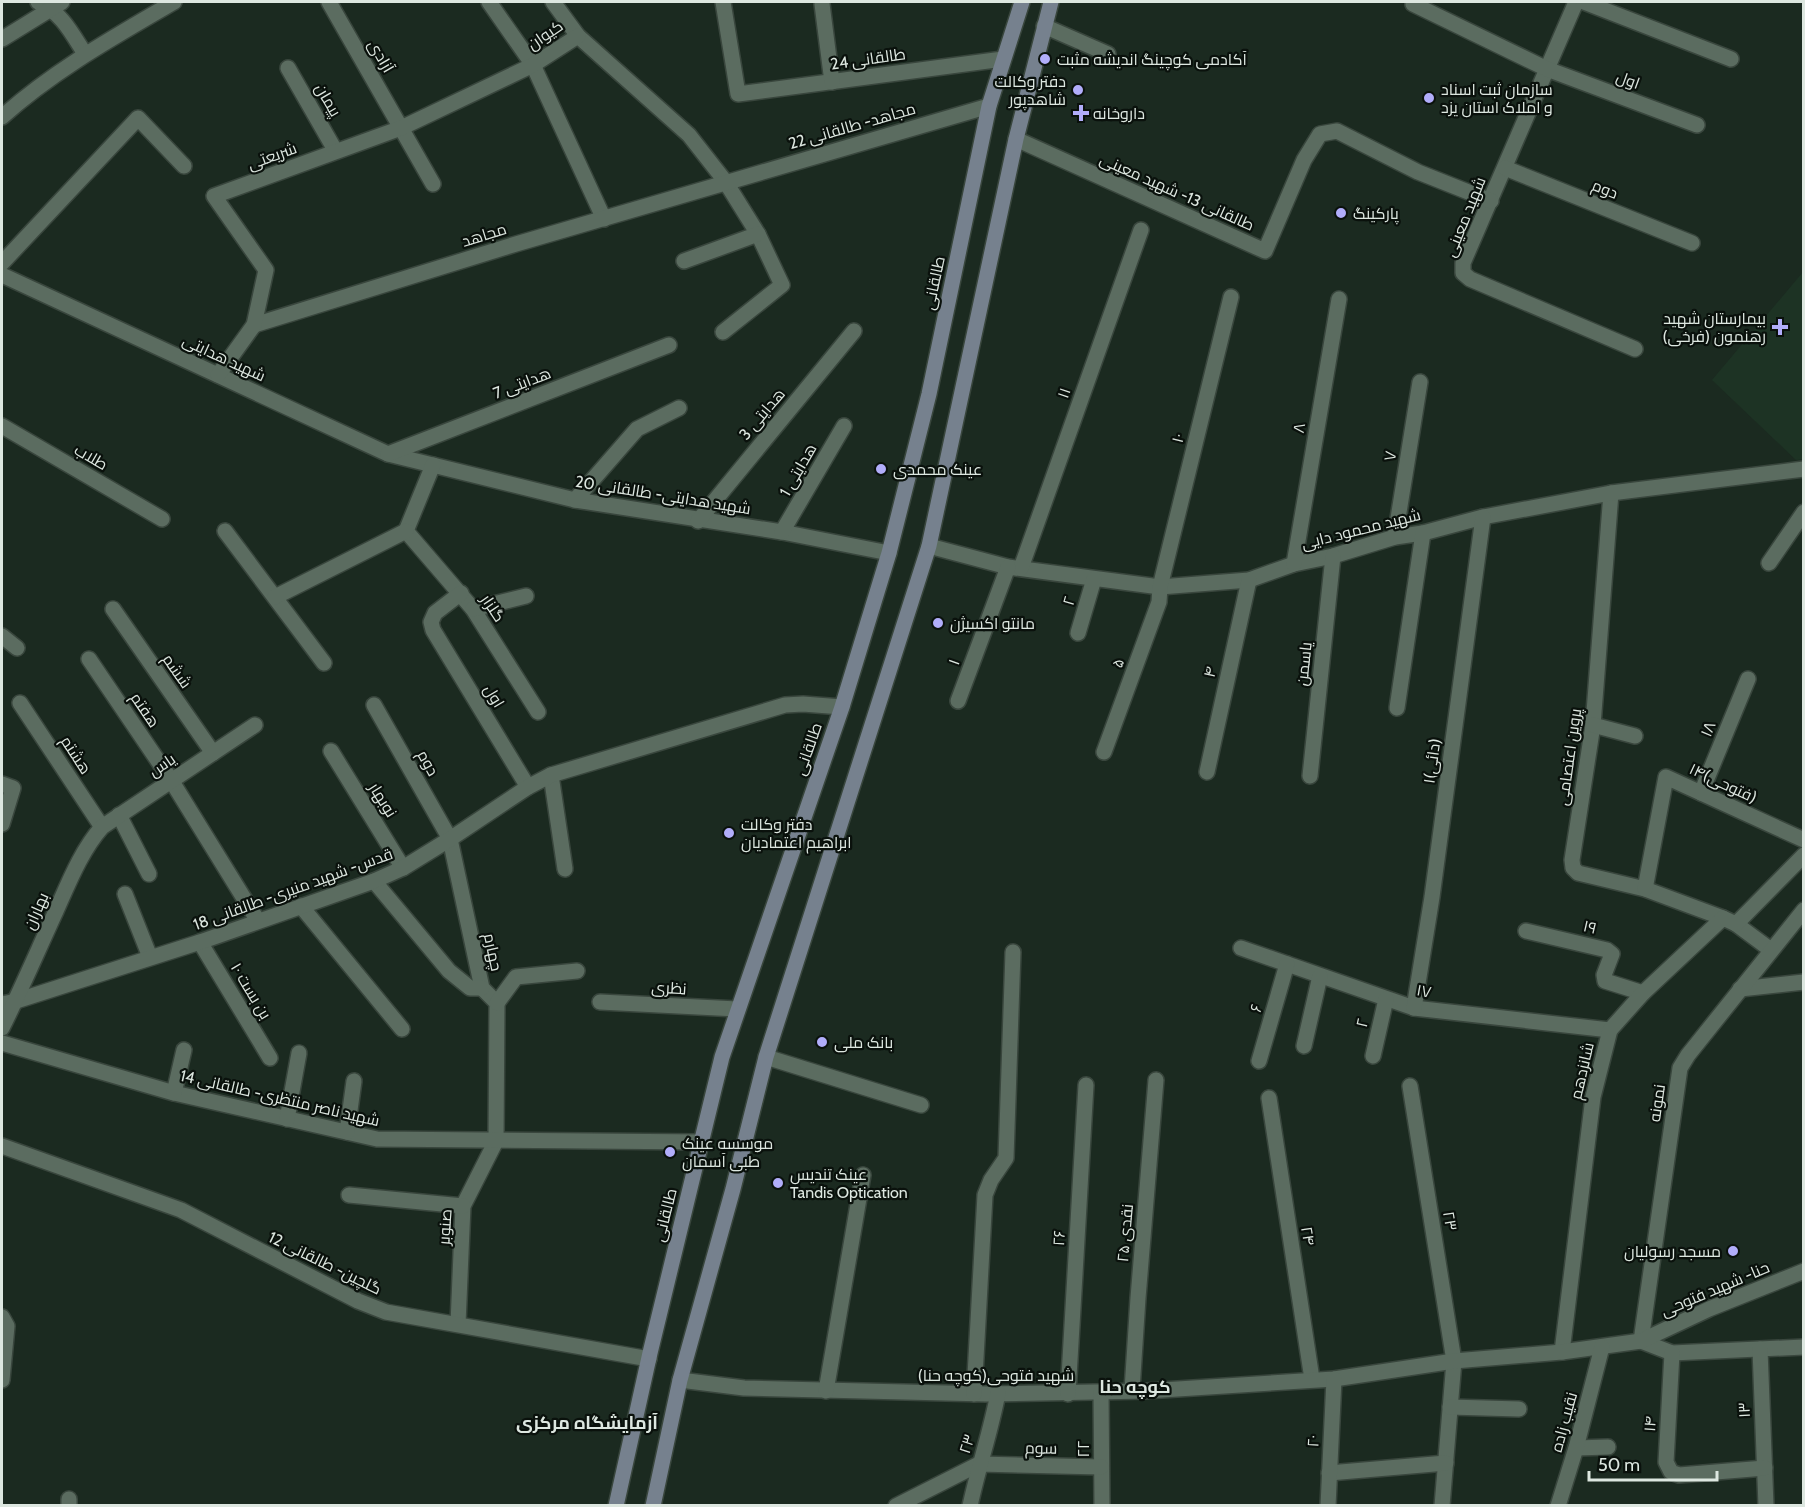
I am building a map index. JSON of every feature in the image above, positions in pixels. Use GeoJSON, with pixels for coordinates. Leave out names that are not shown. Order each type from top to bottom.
{"type":"FeatureCollection","features":[{"type":"Feature","properties":{"kind":"main road","name":"طالقانی"},"geometry":{"type":"LineString","coordinates":[[616,1506],[722,1057],[842,707],[889,554],[929,394],[989,106],[1022,2]]}},
{"type":"Feature","properties":{"kind":"main road"},"geometry":{"type":"LineString","coordinates":[[653,1506],[680,1380],[733,1189],[766,1057],[929,546],[1016,139],[1051,2]]}},
{"type":"Feature","properties":{"kind":"street"},"geometry":{"type":"LineString","coordinates":[[2,117],[82,50],[174,2]]}},
{"type":"Feature","properties":{"kind":"street","name":"آزادی"},"geometry":{"type":"LineString","coordinates":[[329,2],[433,184]]}},
{"type":"Feature","properties":{"kind":"street","name":"کیوان"},"geometry":{"type":"LineString","coordinates":[[489,2],[533,65],[578,36],[553,2]]}},
{"type":"Feature","properties":{"kind":"street","name":"طالقانی 24"},"geometry":{"type":"LineString","coordinates":[[723,2],[738,94],[1003,59]]}},
{"type":"Feature","properties":{"kind":"street","name":"شهید معینی"},"geometry":{"type":"LineString","coordinates":[[1576,2],[1463,263],[1463,273],[1470,279],[1635,349]]}},
{"type":"Feature","properties":{"kind":"street"},"geometry":{"type":"LineString","coordinates":[[1584,2],[1731,59]]}},
{"type":"Feature","properties":{"kind":"street"},"geometry":{"type":"LineString","coordinates":[[822,4],[832,82]]}},
{"type":"Feature","properties":{"kind":"street","name":"اول"},"geometry":{"type":"LineString","coordinates":[[1413,4],[1547,69],[1697,125]]}},
{"type":"Feature","properties":{"kind":"street"},"geometry":{"type":"LineString","coordinates":[[2,39],[53,7],[82,50]]}},
{"type":"Feature","properties":{"kind":"street"},"geometry":{"type":"LineString","coordinates":[[1044,26],[1108,54]]}},
{"type":"Feature","properties":{"kind":"street"},"geometry":{"type":"LineString","coordinates":[[578,36],[689,135],[725,181],[758,234],[782,285],[723,332]]}},
{"type":"Feature","properties":{"kind":"street"},"geometry":{"type":"LineString","coordinates":[[533,65],[603,219]]}},
{"type":"Feature","properties":{"kind":"street","name":"شریعتی"},"geometry":{"type":"LineString","coordinates":[[218,375],[254,325],[266,270],[214,196],[335,150],[401,128],[533,65]]}},
{"type":"Feature","properties":{"kind":"street","name":"پیمان"},"geometry":{"type":"LineString","coordinates":[[288,68],[335,150]]}},
{"type":"Feature","properties":{"kind":"street","name":"مجاهد- طالقانی 22"},"geometry":{"type":"LineString","coordinates":[[725,181],[989,106]]}},
{"type":"Feature","properties":{"kind":"street"},"geometry":{"type":"LineString","coordinates":[[2,263],[138,118],[184,166]]}},
{"type":"Feature","properties":{"kind":"street","name":"طالقانی 13- شهید معینی"},"geometry":{"type":"LineString","coordinates":[[1016,139],[1265,251],[1304,160],[1320,134],[1336,131],[1418,172],[1491,201]]}},
{"type":"Feature","properties":{"kind":"street","name":"دوم"},"geometry":{"type":"LineString","coordinates":[[1505,168],[1692,243]]}},
{"type":"Feature","properties":{"kind":"street","name":"مجاهد"},"geometry":{"type":"LineString","coordinates":[[254,325],[725,181]]}},
{"type":"Feature","properties":{"kind":"street","name":"۱۱"},"geometry":{"type":"LineString","coordinates":[[1015,568],[1141,230]]}},
{"type":"Feature","properties":{"kind":"street"},"geometry":{"type":"LineString","coordinates":[[684,261],[758,234]]}},
{"type":"Feature","properties":{"kind":"street","name":"شهید هدایتی"},"geometry":{"type":"LineString","coordinates":[[2,275],[388,454],[434,465]]}},
{"type":"Feature","properties":{"kind":"street","name":"۱۰"},"geometry":{"type":"LineString","coordinates":[[1160,587],[1231,297]]}},
{"type":"Feature","properties":{"kind":"street","name":"۸"},"geometry":{"type":"LineString","coordinates":[[1294,564],[1339,299]]}},
{"type":"Feature","properties":{"kind":"street","name":"هدایتی 3"},"geometry":{"type":"LineString","coordinates":[[698,521],[854,331]]}},
{"type":"Feature","properties":{"kind":"street","name":"هدایتی 7"},"geometry":{"type":"LineString","coordinates":[[388,454],[669,345]]}},
{"type":"Feature","properties":{"kind":"street","name":"۷"},"geometry":{"type":"LineString","coordinates":[[1395,537],[1420,382]]}},
{"type":"Feature","properties":{"kind":"street"},"geometry":{"type":"LineString","coordinates":[[575,500],[637,429],[679,408]]}},
{"type":"Feature","properties":{"kind":"street","name":"طلاب"},"geometry":{"type":"LineString","coordinates":[[2,426],[162,519]]}},
{"type":"Feature","properties":{"kind":"street","name":"هدایتی 1"},"geometry":{"type":"LineString","coordinates":[[782,532],[844,426]]}},
{"type":"Feature","properties":{"kind":"street"},"geometry":{"type":"LineString","coordinates":[[275,597],[406,531],[434,465]]}},
{"type":"Feature","properties":{"kind":"street","name":"شهید هدایتی- طالقانی 20"},"geometry":{"type":"LineString","coordinates":[[434,465],[575,500],[698,521],[782,532],[889,554]]}},
{"type":"Feature","properties":{"kind":"street","name":"شهید محمود دایی"},"geometry":{"type":"LineString","coordinates":[[929,546],[1015,568],[1160,587],[1248,580],[1294,564],[1333,556],[1395,537],[1423,533],[1483,517],[1611,493],[1803,469]]}},
{"type":"Feature","properties":{"kind":"street","name":"پروین اعتصامی"},"geometry":{"type":"LineString","coordinates":[[1611,493],[1593,725],[1572,860],[1573,868],[1578,873],[1645,889],[1730,921],[1771,950]]}},
{"type":"Feature","properties":{"kind":"street"},"geometry":{"type":"LineString","coordinates":[[1769,563],[1803,512]]}},
{"type":"Feature","properties":{"kind":"street","name":"۱(دائی)"},"geometry":{"type":"LineString","coordinates":[[1414,1008],[1432,897],[1483,517]]}},
{"type":"Feature","properties":{"kind":"street"},"geometry":{"type":"LineString","coordinates":[[225,531],[324,663]]}},
{"type":"Feature","properties":{"kind":"street","name":"گلزار"},"geometry":{"type":"LineString","coordinates":[[406,531],[473,609],[538,712]]}},
{"type":"Feature","properties":{"kind":"street"},"geometry":{"type":"LineString","coordinates":[[1397,708],[1423,533]]}},
{"type":"Feature","properties":{"kind":"street","name":"یاسمن"},"geometry":{"type":"LineString","coordinates":[[1310,776],[1333,556]]}},
{"type":"Feature","properties":{"kind":"street","name":"۱"},"geometry":{"type":"LineString","coordinates":[[958,701],[1015,568]]}},
{"type":"Feature","properties":{"kind":"street","name":"۲"},"geometry":{"type":"LineString","coordinates":[[1078,633],[1094,579]]}},
{"type":"Feature","properties":{"kind":"street","name":"۴"},"geometry":{"type":"LineString","coordinates":[[1207,772],[1248,580]]}},
{"type":"Feature","properties":{"kind":"street","name":"۵"},"geometry":{"type":"LineString","coordinates":[[1104,752],[1154,618],[1159,602],[1160,587]]}},
{"type":"Feature","properties":{"kind":"street","name":"اول"},"geometry":{"type":"LineString","coordinates":[[461,593],[435,613],[431,622],[433,630],[528,787]]}},
{"type":"Feature","properties":{"kind":"street"},"geometry":{"type":"LineString","coordinates":[[473,609],[526,596]]}},
{"type":"Feature","properties":{"kind":"street","name":"ششم"},"geometry":{"type":"LineString","coordinates":[[113,609],[213,753]]}},
{"type":"Feature","properties":{"kind":"street"},"geometry":{"type":"LineString","coordinates":[[2,636],[17,648]]}},
{"type":"Feature","properties":{"kind":"street","name":"هفتم"},"geometry":{"type":"LineString","coordinates":[[89,659],[171,780],[258,921]]}},
{"type":"Feature","properties":{"kind":"street","name":"۱۸"},"geometry":{"type":"LineString","coordinates":[[1701,793],[1748,679]]}},
{"type":"Feature","properties":{"kind":"street","name":"هشتم"},"geometry":{"type":"LineString","coordinates":[[20,704],[97,832]]}},
{"type":"Feature","properties":{"kind":"street","name":"دوم"},"geometry":{"type":"LineString","coordinates":[[374,705],[450,839]]}},
{"type":"Feature","properties":{"kind":"street","name":"قدس- شهید منیری- طالقانی 18"},"geometry":{"type":"LineString","coordinates":[[9,1002],[200,942],[374,881],[404,867],[528,787],[551,775],[785,705],[842,707]]}},
{"type":"Feature","properties":{"kind":"street","name":"یاس"},"geometry":{"type":"LineString","coordinates":[[97,832],[255,725]]}},
{"type":"Feature","properties":{"kind":"street"},"geometry":{"type":"LineString","coordinates":[[1593,725],[1635,736]]}},
{"type":"Feature","properties":{"kind":"street","name":"نوبهار"},"geometry":{"type":"LineString","coordinates":[[331,751],[404,867]]}},
{"type":"Feature","properties":{"kind":"street"},"geometry":{"type":"LineString","coordinates":[[551,775],[565,870]]}},
{"type":"Feature","properties":{"kind":"street","name":"۱۴(فتوحی)"},"geometry":{"type":"LineString","coordinates":[[1645,889],[1666,777],[1803,840]]}},
{"type":"Feature","properties":{"kind":"street"},"geometry":{"type":"LineString","coordinates":[[2,824],[7,786]]}},
{"type":"Feature","properties":{"kind":"street"},"geometry":{"type":"LineString","coordinates":[[119,815],[149,874]]}},
{"type":"Feature","properties":{"kind":"street","name":"بهاران"},"geometry":{"type":"LineString","coordinates":[[2,1028],[9,1002],[72,876],[97,832]]}},
{"type":"Feature","properties":{"kind":"street","name":"چهارم"},"geometry":{"type":"LineString","coordinates":[[450,839],[482,988],[497,1003]]}},
{"type":"Feature","properties":{"kind":"street","name":"شانزدهم"},"geometry":{"type":"LineString","coordinates":[[1562,1352],[1593,1097],[1610,1030],[1643,993],[1730,921],[1803,855]]}},
{"type":"Feature","properties":{"kind":"street"},"geometry":{"type":"LineString","coordinates":[[374,881],[449,971],[470,988],[482,988]]}},
{"type":"Feature","properties":{"kind":"street"},"geometry":{"type":"LineString","coordinates":[[125,894],[150,957]]}},
{"type":"Feature","properties":{"kind":"street"},"geometry":{"type":"LineString","coordinates":[[301,906],[402,1029]]}},
{"type":"Feature","properties":{"kind":"street","name":"نمونه"},"geometry":{"type":"LineString","coordinates":[[1641,1341],[1680,1068],[1803,910]]}},
{"type":"Feature","properties":{"kind":"street","name":"۱۹"},"geometry":{"type":"LineString","coordinates":[[1526,931],[1607,950],[1612,954],[1604,975],[1605,981],[1643,993]]}},
{"type":"Feature","properties":{"kind":"street","name":"بن بست ۱۰"},"geometry":{"type":"LineString","coordinates":[[200,942],[270,1058]]}},
{"type":"Feature","properties":{"kind":"street","name":"۱۷"},"geometry":{"type":"LineString","coordinates":[[1241,948],[1414,1008],[1610,1030]]}},
{"type":"Feature","properties":{"kind":"street"},"geometry":{"type":"LineString","coordinates":[[974,1394],[986,1195],[991,1180],[1006,1158],[1013,952]]}},
{"type":"Feature","properties":{"kind":"street","name":"۶"},"geometry":{"type":"LineString","coordinates":[[1259,1061],[1287,964]]}},
{"type":"Feature","properties":{"kind":"street"},"geometry":{"type":"LineString","coordinates":[[496,1141],[497,1003],[516,977],[577,971]]}},
{"type":"Feature","properties":{"kind":"street"},"geometry":{"type":"LineString","coordinates":[[1304,1046],[1320,976]]}},
{"type":"Feature","properties":{"kind":"street"},"geometry":{"type":"LineString","coordinates":[[1740,989],[1803,982]]}},
{"type":"Feature","properties":{"kind":"street","name":"۲"},"geometry":{"type":"LineString","coordinates":[[1373,1056],[1386,999]]}},
{"type":"Feature","properties":{"kind":"street","name":"نظری"},"geometry":{"type":"LineString","coordinates":[[600,1002],[737,1009]]}},
{"type":"Feature","properties":{"kind":"street","name":"شهید ناصر منتظری- طالقانی 14"},"geometry":{"type":"LineString","coordinates":[[2,1043],[174,1093],[376,1139],[702,1142]]}},
{"type":"Feature","properties":{"kind":"street"},"geometry":{"type":"LineString","coordinates":[[174,1093],[184,1050]]}},
{"type":"Feature","properties":{"kind":"street"},"geometry":{"type":"LineString","coordinates":[[287,1119],[299,1053]]}},
{"type":"Feature","properties":{"kind":"street"},"geometry":{"type":"LineString","coordinates":[[766,1057],[921,1105]]}},
{"type":"Feature","properties":{"kind":"street","name":"۲۵ نقدی"},"geometry":{"type":"LineString","coordinates":[[1132,1390],[1156,1080]]}},
{"type":"Feature","properties":{"kind":"street"},"geometry":{"type":"LineString","coordinates":[[347,1132],[354,1081]]}},
{"type":"Feature","properties":{"kind":"street","name":"۲۶"},"geometry":{"type":"LineString","coordinates":[[1068,1394],[1086,1085]]}},
{"type":"Feature","properties":{"kind":"street","name":"۲۳"},"geometry":{"type":"LineString","coordinates":[[1410,1086],[1454,1361],[1442,1506]]}},
{"type":"Feature","properties":{"kind":"street","name":"۲۴"},"geometry":{"type":"LineString","coordinates":[[1269,1098],[1311,1379]]}},
{"type":"Feature","properties":{"kind":"street","name":"صنوبر"},"geometry":{"type":"LineString","coordinates":[[458,1324],[463,1206],[496,1141]]}},
{"type":"Feature","properties":{"kind":"street","name":"گلچین- طالقانی 12"},"geometry":{"type":"LineString","coordinates":[[2,1146],[181,1210],[358,1301],[386,1312],[649,1359]]}},
{"type":"Feature","properties":{"kind":"street"},"geometry":{"type":"LineString","coordinates":[[826,1391],[863,1175]]}},
{"type":"Feature","properties":{"kind":"street"},"geometry":{"type":"LineString","coordinates":[[349,1196],[463,1206]]}},
{"type":"Feature","properties":{"kind":"street","name":"حنا- شهید فتوحی"},"geometry":{"type":"LineString","coordinates":[[1641,1341],[1709,1309],[1803,1272]]}},
{"type":"Feature","properties":{"kind":"street"},"geometry":{"type":"LineString","coordinates":[[2,1317],[8,1326],[2,1380]]}},
{"type":"Feature","properties":{"kind":"street"},"geometry":{"type":"LineString","coordinates":[[1641,1341],[1672,1353],[1803,1347]]}},
{"type":"Feature","properties":{"kind":"street","name":"(کوچه حنا)شهید فتوحی"},"geometry":{"type":"LineString","coordinates":[[680,1380],[744,1388],[826,1391],[1068,1394],[1146,1391],[1334,1379],[1454,1361],[1562,1352],[1641,1341]]}},
{"type":"Feature","properties":{"kind":"street","name":"نقیب زاده"},"geometry":{"type":"LineString","coordinates":[[1558,1506],[1576,1448],[1602,1347]]}},
{"type":"Feature","properties":{"kind":"street","name":"۱۳"},"geometry":{"type":"LineString","coordinates":[[1760,1349],[1766,1506]]}},
{"type":"Feature","properties":{"kind":"street","name":"۱۴"},"geometry":{"type":"LineString","coordinates":[[1672,1353],[1666,1462],[1671,1472],[1679,1475],[1765,1468]]}},
{"type":"Feature","properties":{"kind":"street","name":"۲۰"},"geometry":{"type":"LineString","coordinates":[[1328,1506],[1334,1379]]}},
{"type":"Feature","properties":{"kind":"street","name":"۲۲"},"geometry":{"type":"LineString","coordinates":[[1101,1392],[1102,1506]]}},
{"type":"Feature","properties":{"kind":"street","name":"۲۳"},"geometry":{"type":"LineString","coordinates":[[970,1506],[979,1464],[992,1427],[998,1393]]}},
{"type":"Feature","properties":{"kind":"street"},"geometry":{"type":"LineString","coordinates":[[1450,1407],[1519,1409]]}},
{"type":"Feature","properties":{"kind":"street"},"geometry":{"type":"LineString","coordinates":[[1576,1448],[1608,1447]]}},
{"type":"Feature","properties":{"kind":"street"},"geometry":{"type":"LineString","coordinates":[[1329,1473],[1446,1463]]}},
{"type":"Feature","properties":{"kind":"street"},"geometry":{"type":"LineString","coordinates":[[896,1506],[979,1464]]}},
{"type":"Feature","properties":{"kind":"street","name":"سوم"},"geometry":{"type":"LineString","coordinates":[[979,1464],[1101,1467]]}},
{"type":"Feature","properties":{"kind":"shaded area","name":"بیمارستان شهید رهنمون (فرخی)"},"geometry":{"type":"Polygon","coordinates":[[[1803,272],[1804,459],[1796,460],[1712,380],[1803,272]]]}},
{"type":"Feature","properties":{"kind":"place","name":"آکادمی کوچینگ اندیشه مثبت"},"geometry":{"type":"Point","coordinates":[1045,59]}},
{"type":"Feature","properties":{"kind":"place","name":"دفتر وکالت شاهدپور"},"geometry":{"type":"Point","coordinates":[1078,90]}},
{"type":"Feature","properties":{"kind":"place","name":"سازمان ثبت اسناد و املاک استان یزد"},"geometry":{"type":"Point","coordinates":[1429,98]}},
{"type":"Feature","properties":{"kind":"place","name":"داروخانه"},"geometry":{"type":"Point","coordinates":[1081,113]}},
{"type":"Feature","properties":{"kind":"place","name":"پارکینگ"},"geometry":{"type":"Point","coordinates":[1341,213]}},
{"type":"Feature","properties":{"kind":"place","name":"بیمارستان شهید رهنمون (فرخی)"},"geometry":{"type":"Point","coordinates":[1780,327]}},
{"type":"Feature","properties":{"kind":"place","name":"عینک محمدی"},"geometry":{"type":"Point","coordinates":[881,469]}},
{"type":"Feature","properties":{"kind":"place","name":"مانتو اكسيژن"},"geometry":{"type":"Point","coordinates":[938,623]}},
{"type":"Feature","properties":{"kind":"place","name":"دفتر وکالت ابراهیم اعتمادیان"},"geometry":{"type":"Point","coordinates":[729,833]}},
{"type":"Feature","properties":{"kind":"place","name":"بانک ملی"},"geometry":{"type":"Point","coordinates":[822,1042]}},
{"type":"Feature","properties":{"kind":"place","name":"موسسه عینک طبی آسمان"},"geometry":{"type":"Point","coordinates":[670,1152]}},
{"type":"Feature","properties":{"kind":"place","name":"عینک تندیس Tandis Optication"},"geometry":{"type":"Point","coordinates":[778,1183]}},
{"type":"Feature","properties":{"kind":"place","name":"مسجد رسولیان"},"geometry":{"type":"Point","coordinates":[1733,1251]}},
{"type":"Feature","properties":{"kind":"district","name":"کوچه حنا"},"geometry":{"type":"Point","coordinates":[1135,1387]}},
{"type":"Feature","properties":{"kind":"district","name":"آزمایشگاه مرکزی"},"geometry":{"type":"Point","coordinates":[587,1423]}}]}
